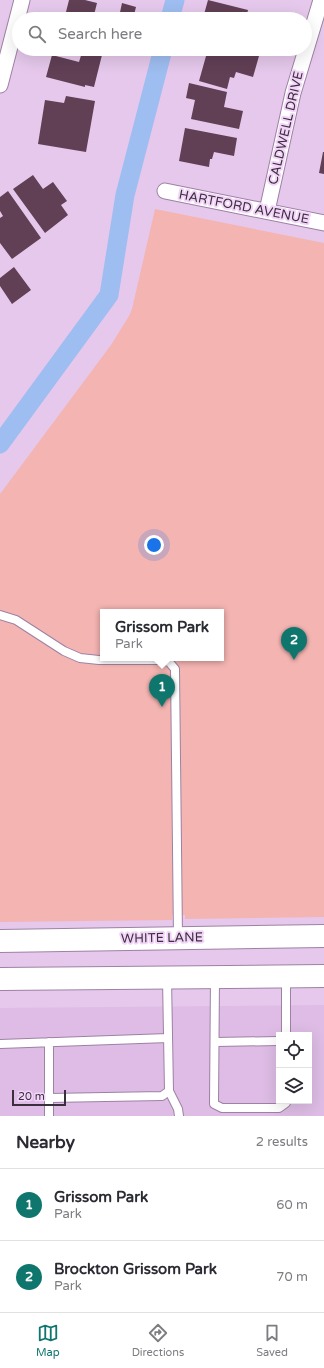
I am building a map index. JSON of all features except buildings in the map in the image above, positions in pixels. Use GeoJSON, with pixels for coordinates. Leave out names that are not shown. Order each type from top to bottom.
{"type":"FeatureCollection","features":[{"type":"Feature","properties":{"kind":"main road","name":"WHITE LANE"},"geometry":{"type":"LineString","coordinates":[[0,940],[324,936]]}},
{"type":"Feature","properties":{"kind":"main road"},"geometry":{"type":"LineString","coordinates":[[0,950],[71,940]]}},
{"type":"Feature","properties":{"kind":"main road"},"geometry":{"type":"LineString","coordinates":[[0,979],[324,976]]}},
{"type":"Feature","properties":{"kind":"street"},"geometry":{"type":"LineString","coordinates":[[19,12],[22,0]]}},
{"type":"Feature","properties":{"kind":"street","name":"CALDWELL DRIVE"},"geometry":{"type":"LineString","coordinates":[[312,30],[321,0]]}},
{"type":"Feature","properties":{"kind":"street"},"geometry":{"type":"LineString","coordinates":[[0,85],[12,39]]}},
{"type":"Feature","properties":{"kind":"street","name":"CALDWELL DRIVE"},"geometry":{"type":"LineString","coordinates":[[267,211],[293,93],[304,56]]}},
{"type":"Feature","properties":{"kind":"street","name":"HARTFORD AVENUE"},"geometry":{"type":"LineString","coordinates":[[165,192],[324,223]]}},
{"type":"Feature","properties":{"kind":"lane"},"geometry":{"type":"LineString","coordinates":[[0,615],[16,620],[64,651],[80,658],[100,660]]}},
{"type":"Feature","properties":{"kind":"lane"},"geometry":{"type":"LineString","coordinates":[[165,661],[169,662],[175,669],[178,938]]}},
{"type":"Feature","properties":{"kind":"lane"},"geometry":{"type":"LineString","coordinates":[[286,976],[286,1032]]}},
{"type":"Feature","properties":{"kind":"lane"},"geometry":{"type":"LineString","coordinates":[[167,977],[170,1091],[178,1109],[179,1116]]}},
{"type":"Feature","properties":{"kind":"lane"},"geometry":{"type":"LineString","coordinates":[[215,977],[214,1104],[222,1108],[280,1108],[285,1104]]}},
{"type":"Feature","properties":{"kind":"lane"},"geometry":{"type":"LineString","coordinates":[[0,1044],[168,1038]]}},
{"type":"Feature","properties":{"kind":"lane"},"geometry":{"type":"LineString","coordinates":[[215,1042],[276,1041]]}},
{"type":"Feature","properties":{"kind":"lane"},"geometry":{"type":"LineString","coordinates":[[49,1042],[50,1116]]}},
{"type":"Feature","properties":{"kind":"lane"},"geometry":{"type":"LineString","coordinates":[[49,1098],[162,1096],[170,1091]]}},
{"type":"Feature","properties":{"kind":"shaded area"},"geometry":{"type":"Polygon","coordinates":[[[155,209],[324,243],[324,917],[185,919],[185,915],[172,915],[172,920],[0,922],[0,494],[111,345],[132,309],[155,209]]]}},
{"type":"Feature","properties":{"kind":"shaded area"},"geometry":{"type":"Polygon","coordinates":[[[324,1005],[324,1116],[0,1116],[0,1008],[324,1005]]]}},
{"type":"Feature","properties":{"kind":"waterway"},"geometry":{"type":"LineString","coordinates":[[172,12],[175,0]]}},
{"type":"Feature","properties":{"kind":"waterway"},"geometry":{"type":"LineString","coordinates":[[0,444],[109,295],[125,195],[161,56]]}},
{"type":"Feature","properties":{"kind":"place","name":"Brockton Grissom Park"},"geometry":{"type":"Point","coordinates":[294,660]}},
{"type":"Feature","properties":{"kind":"place","name":"Grissom Park"},"geometry":{"type":"Point","coordinates":[162,707]}}]}
